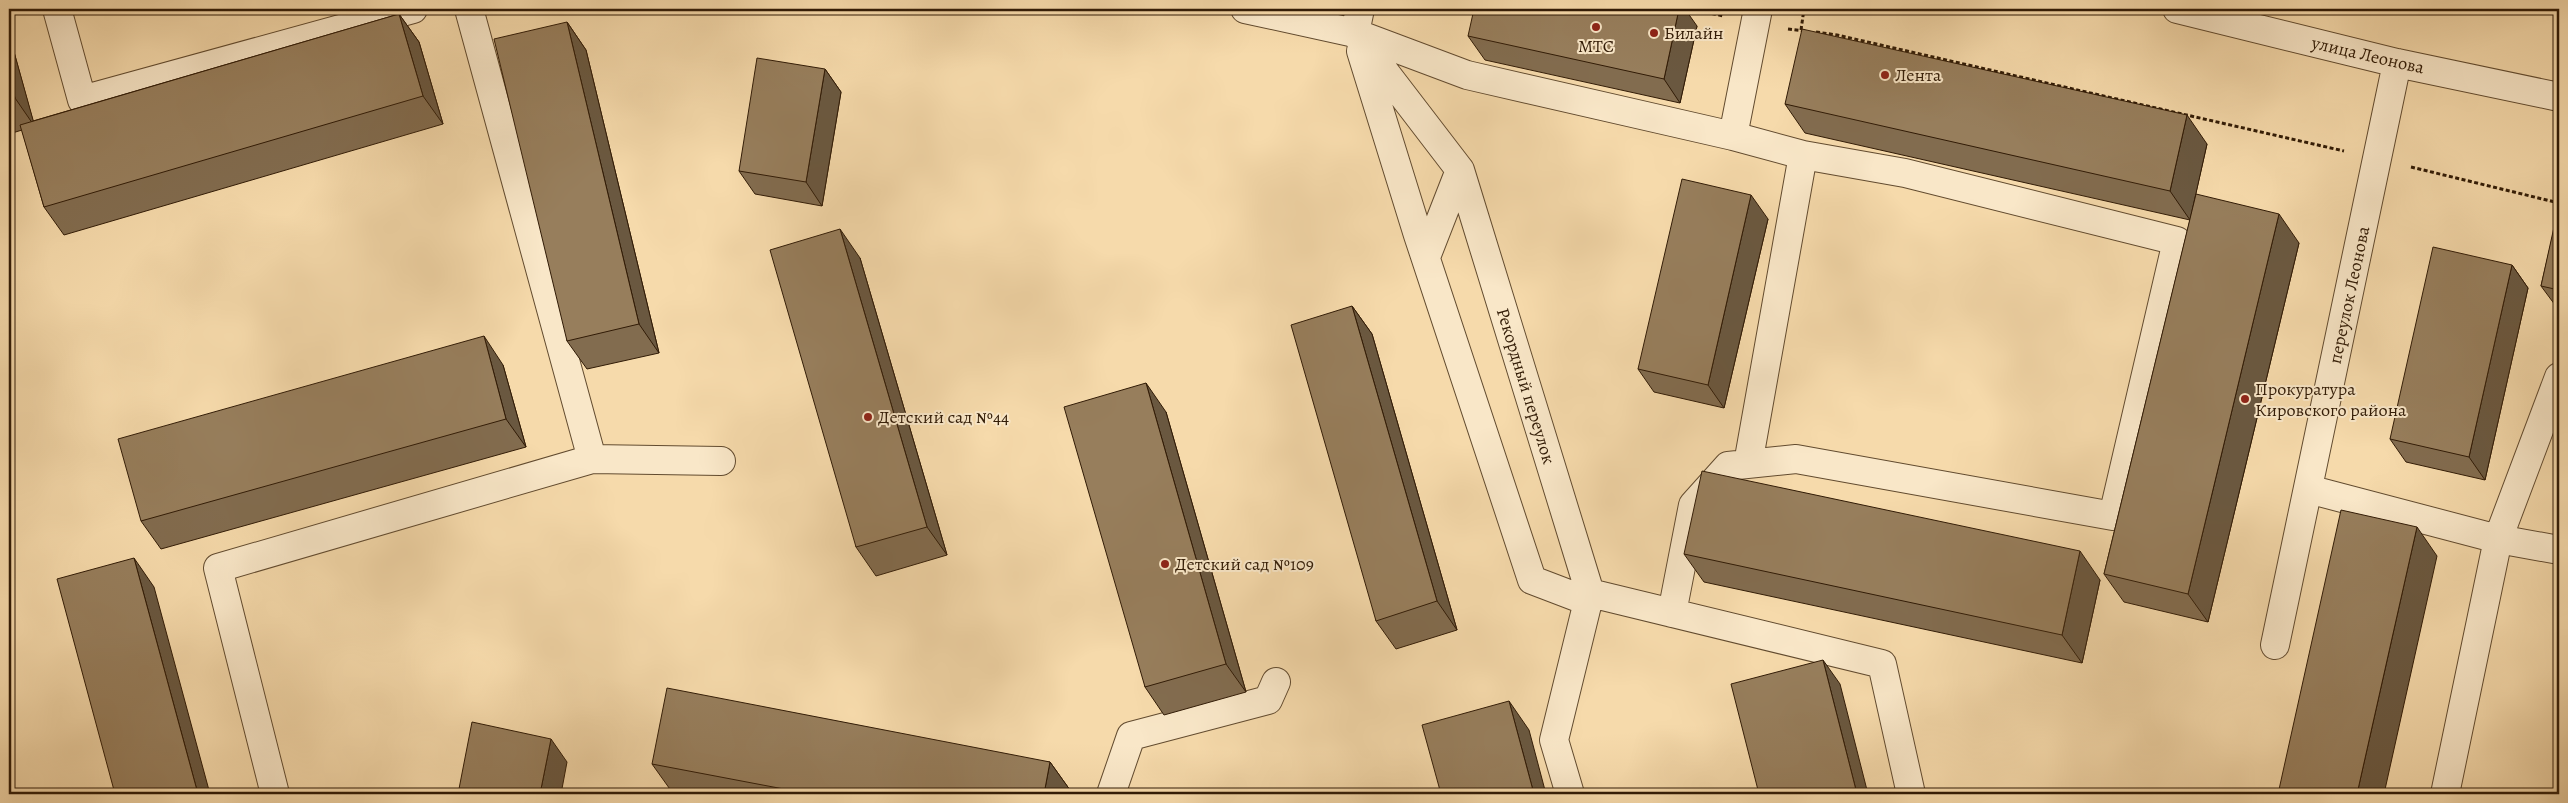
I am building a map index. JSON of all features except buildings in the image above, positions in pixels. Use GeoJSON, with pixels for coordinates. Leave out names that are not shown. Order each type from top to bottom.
{"type":"FeatureCollection","features":[{"type":"Feature","properties":{"kind":"street"},"geometry":{"type":"LineString","coordinates":[[58,9],[82,100],[413,9]]}},
{"type":"Feature","properties":{"kind":"street"},"geometry":{"type":"LineString","coordinates":[[469,9],[592,459]]}},
{"type":"Feature","properties":{"kind":"street"},"geometry":{"type":"LineString","coordinates":[[1245,9],[1358,21],[1467,75],[1733,136],[1803,155],[1905,172],[2177,241],[2113,516],[1796,459],[1728,466],[1694,505],[1672,613]]}},
{"type":"Feature","properties":{"kind":"street","name":"улица Леонова"},"geometry":{"type":"LineString","coordinates":[[2177,9],[2397,63],[2559,97]]}},
{"type":"Feature","properties":{"kind":"street"},"geometry":{"type":"LineString","coordinates":[[1733,136],[1757,17]]}},
{"type":"Feature","properties":{"kind":"street"},"geometry":{"type":"LineString","coordinates":[[1358,21],[1426,257],[1532,580],[1588,597],[1672,613],[1882,664],[1911,794]]}},
{"type":"Feature","properties":{"kind":"street","name":"Рекордный переулок"},"geometry":{"type":"LineString","coordinates":[[1358,21],[1460,170],[1588,597]]}},
{"type":"Feature","properties":{"kind":"street","name":"переулок Леонова"},"geometry":{"type":"LineString","coordinates":[[2275,645],[2397,63]]}},
{"type":"Feature","properties":{"kind":"street"},"geometry":{"type":"LineString","coordinates":[[1748,464],[1803,155]]}},
{"type":"Feature","properties":{"kind":"street"},"geometry":{"type":"LineString","coordinates":[[1426,257],[1460,170]]}},
{"type":"Feature","properties":{"kind":"street"},"geometry":{"type":"LineString","coordinates":[[2445,794],[2498,539],[2559,377]]}},
{"type":"Feature","properties":{"kind":"street"},"geometry":{"type":"LineString","coordinates":[[275,794],[218,568],[592,459],[721,461]]}},
{"type":"Feature","properties":{"kind":"street"},"geometry":{"type":"LineString","coordinates":[[2308,489],[2498,539],[2559,550]]}},
{"type":"Feature","properties":{"kind":"street"},"geometry":{"type":"LineString","coordinates":[[1570,794],[1554,740],[1588,597]]}},
{"type":"Feature","properties":{"kind":"street"},"geometry":{"type":"LineString","coordinates":[[1110,794],[1131,736],[1268,700],[1276,682]]}},
{"type":"Feature","properties":{"kind":"path"},"geometry":{"type":"LineString","coordinates":[[1692,9],[1757,17],[1801,30],[1837,35],[2377,159],[2559,203]]}},
{"type":"Feature","properties":{"kind":"path"},"geometry":{"type":"LineString","coordinates":[[1801,30],[1804,9]]}},
{"type":"Feature","properties":{"kind":"place","name":"МТС"},"geometry":{"type":"Point","coordinates":[1596,27]}},
{"type":"Feature","properties":{"kind":"place","name":"Билайн"},"geometry":{"type":"Point","coordinates":[1654,33]}},
{"type":"Feature","properties":{"kind":"place","name":"Лента"},"geometry":{"type":"Point","coordinates":[1885,75]}},
{"type":"Feature","properties":{"kind":"place","name":"Прокуратура Кировского района"},"geometry":{"type":"Point","coordinates":[2245,399]}},
{"type":"Feature","properties":{"kind":"place","name":"Детский сад №44"},"geometry":{"type":"Point","coordinates":[868,417]}},
{"type":"Feature","properties":{"kind":"place","name":"Детский сад №109"},"geometry":{"type":"Point","coordinates":[1165,564]}}]}
